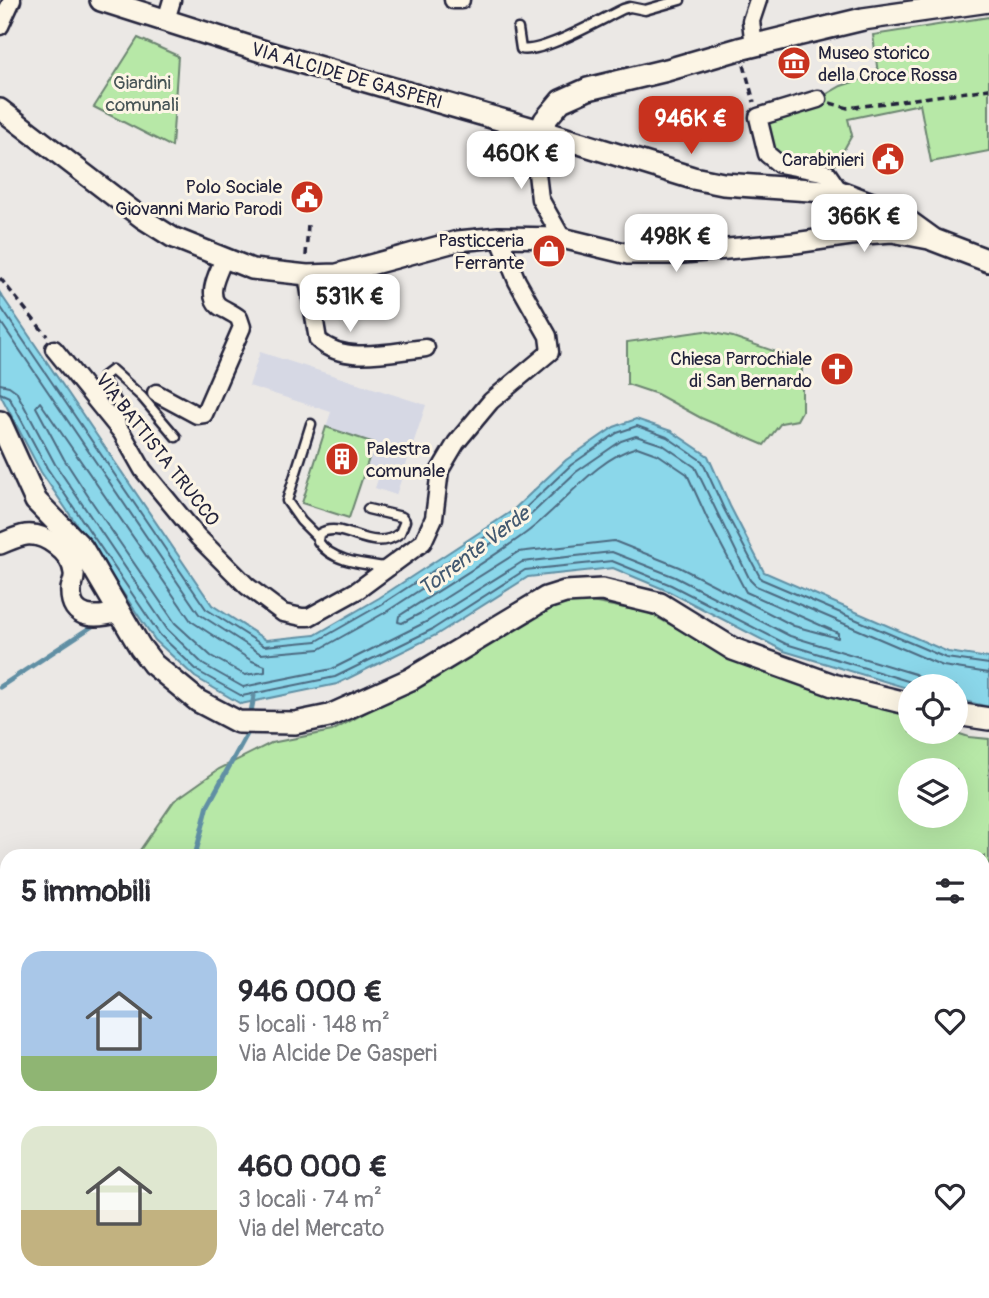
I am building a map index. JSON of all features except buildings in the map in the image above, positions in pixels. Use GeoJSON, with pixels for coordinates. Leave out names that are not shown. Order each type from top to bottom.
{"type":"FeatureCollection","features":[{"type":"Feature","properties":{"kind":"main road","name":"VIA ALCIDE DE GASPERI"},"geometry":{"type":"LineString","coordinates":[[101,0],[169,10],[265,52],[693,178],[723,184],[831,191],[898,214],[934,240],[989,261]]}},
{"type":"Feature","properties":{"kind":"main road"},"geometry":{"type":"LineString","coordinates":[[540,131],[545,120],[561,102],[588,89],[863,19],[989,1]]}},
{"type":"Feature","properties":{"kind":"main road"},"geometry":{"type":"LineString","coordinates":[[0,422],[36,501],[82,548],[153,664],[198,701],[238,722],[295,723],[329,716],[411,679],[545,598],[582,590],[602,590],[660,604],[733,649],[833,685],[898,701]]}},
{"type":"Feature","properties":{"kind":"main road"},"geometry":{"type":"LineString","coordinates":[[968,716],[989,719]]}},
{"type":"Feature","properties":{"kind":"street"},"geometry":{"type":"LineString","coordinates":[[0,26],[12,0]]}},
{"type":"Feature","properties":{"kind":"street"},"geometry":{"type":"LineString","coordinates":[[453,0],[461,0]]}},
{"type":"Feature","properties":{"kind":"street"},"geometry":{"type":"LineString","coordinates":[[747,47],[758,0]]}},
{"type":"Feature","properties":{"kind":"street"},"geometry":{"type":"LineString","coordinates":[[818,99],[758,117],[767,154],[779,164],[827,173],[837,219],[834,231],[827,237]]}},
{"type":"Feature","properties":{"kind":"street"},"geometry":{"type":"LineString","coordinates":[[0,109],[142,218],[172,237],[253,269],[307,275],[338,274],[458,241],[499,237],[562,238],[628,254],[672,254],[892,232],[934,240]]}},
{"type":"Feature","properties":{"kind":"street"},"geometry":{"type":"LineString","coordinates":[[540,131],[537,173],[540,199],[562,238]]}},
{"type":"Feature","properties":{"kind":"street","name":"VIA BATTISTA TRUCCO"},"geometry":{"type":"LineString","coordinates":[[54,349],[122,433],[143,470],[198,537],[247,586],[283,613],[295,617],[309,617],[358,590],[416,548],[428,535],[434,518],[439,470],[456,443],[491,401],[550,352],[548,336],[517,281],[499,237]]}},
{"type":"Feature","properties":{"kind":"street"},"geometry":{"type":"LineString","coordinates":[[156,393],[197,415],[204,414],[242,327],[239,317],[220,306],[212,292],[224,258]]}},
{"type":"Feature","properties":{"kind":"street"},"geometry":{"type":"LineString","coordinates":[[307,275],[318,340],[328,348],[364,354],[426,348]]}},
{"type":"Feature","properties":{"kind":"street"},"geometry":{"type":"LineString","coordinates":[[0,544],[25,535],[38,536],[52,542],[71,563],[74,572],[72,598],[79,612],[93,617],[119,612]]}},
{"type":"Feature","properties":{"kind":"lane"},"geometry":{"type":"LineString","coordinates":[[518,29],[522,49],[529,51],[555,42],[623,9],[645,10],[680,0]]}},
{"type":"Feature","properties":{"kind":"lane"},"geometry":{"type":"LineString","coordinates":[[122,433],[118,404],[103,380],[112,370],[142,397],[176,437]]}},
{"type":"Feature","properties":{"kind":"lane"},"geometry":{"type":"LineString","coordinates":[[312,424],[288,501],[301,521],[328,552],[355,562],[389,568]]}},
{"type":"Feature","properties":{"kind":"lane"},"geometry":{"type":"LineString","coordinates":[[317,537],[323,531],[333,531],[381,542],[400,533],[405,522],[402,517],[368,509]]}},
{"type":"Feature","properties":{"kind":"path"},"geometry":{"type":"LineString","coordinates":[[747,47],[758,117]]}},
{"type":"Feature","properties":{"kind":"path"},"geometry":{"type":"LineString","coordinates":[[818,99],[848,108],[989,89]]}},
{"type":"Feature","properties":{"kind":"path"},"geometry":{"type":"LineString","coordinates":[[307,275],[308,223]]}},
{"type":"Feature","properties":{"kind":"path"},"geometry":{"type":"LineString","coordinates":[[0,278],[54,349]]}},
{"type":"Feature","properties":{"kind":"shaded area"},"geometry":{"type":"Polygon","coordinates":[[[260,352],[426,405],[396,495],[375,488],[378,479],[364,474],[373,443],[326,427],[331,412],[249,386],[260,352]]]}},
{"type":"Feature","properties":{"kind":"green space"},"geometry":{"type":"Polygon","coordinates":[[[989,17],[989,151],[931,162],[920,104],[848,119],[852,135],[836,164],[827,173],[779,164],[758,117],[818,99],[841,86],[878,74],[873,35],[989,17]]]}},
{"type":"Feature","properties":{"kind":"green space","name":"Giardini comunali"},"geometry":{"type":"Polygon","coordinates":[[[138,38],[178,56],[172,147],[94,107],[138,38]]]}},
{"type":"Feature","properties":{"kind":"green space"},"geometry":{"type":"Polygon","coordinates":[[[704,331],[733,337],[802,361],[802,411],[797,420],[781,423],[764,445],[701,418],[657,394],[627,384],[627,342],[704,331]]]}},
{"type":"Feature","properties":{"kind":"green space","name":"Palestra comunale"},"geometry":{"type":"Polygon","coordinates":[[[326,427],[374,443],[349,518],[302,503],[326,427]]]}},
{"type":"Feature","properties":{"kind":"green space"},"geometry":{"type":"Polygon","coordinates":[[[591,602],[647,612],[718,650],[898,712],[898,744],[968,744],[968,737],[989,739],[989,849],[141,849],[174,801],[219,769],[271,743],[332,731],[555,603],[591,602]]]}},
{"type":"Feature","properties":{"kind":"water","name":"Torrente Verde"},"geometry":{"type":"Polygon","coordinates":[[[0,293],[212,605],[266,640],[315,635],[379,598],[512,511],[566,460],[614,427],[636,419],[671,431],[708,456],[764,572],[948,652],[989,658],[989,707],[968,702],[968,674],[898,674],[898,685],[784,651],[668,591],[613,568],[528,577],[436,635],[337,684],[241,704],[195,677],[155,640],[41,472],[0,394],[0,293]]]}},
{"type":"Feature","properties":{"kind":"waterway"},"geometry":{"type":"LineString","coordinates":[[0,687],[97,623]]}},
{"type":"Feature","properties":{"kind":"waterway"},"geometry":{"type":"LineString","coordinates":[[250,717],[254,696]]}},
{"type":"Feature","properties":{"kind":"waterway"},"geometry":{"type":"LineString","coordinates":[[197,849],[208,805],[247,734],[248,727]]}},
{"type":"Feature","properties":{"kind":"place","name":"Museo storico della Croce Rossa"},"geometry":{"type":"Point","coordinates":[794,63]}},
{"type":"Feature","properties":{"kind":"place","name":"Carabinieri"},"geometry":{"type":"Point","coordinates":[888,159]}},
{"type":"Feature","properties":{"kind":"place","name":"Polo Sociale Giovanni Mario Parodi"},"geometry":{"type":"Point","coordinates":[307,197]}},
{"type":"Feature","properties":{"kind":"place","name":"Pasticceria Ferrante"},"geometry":{"type":"Point","coordinates":[549,251]}},
{"type":"Feature","properties":{"kind":"place","name":"Chiesa Parrochiale di San Bernardo"},"geometry":{"type":"Point","coordinates":[837,369]}},
{"type":"Feature","properties":{"kind":"place","name":"Palestra comunale"},"geometry":{"type":"Point","coordinates":[342,459]}}]}
